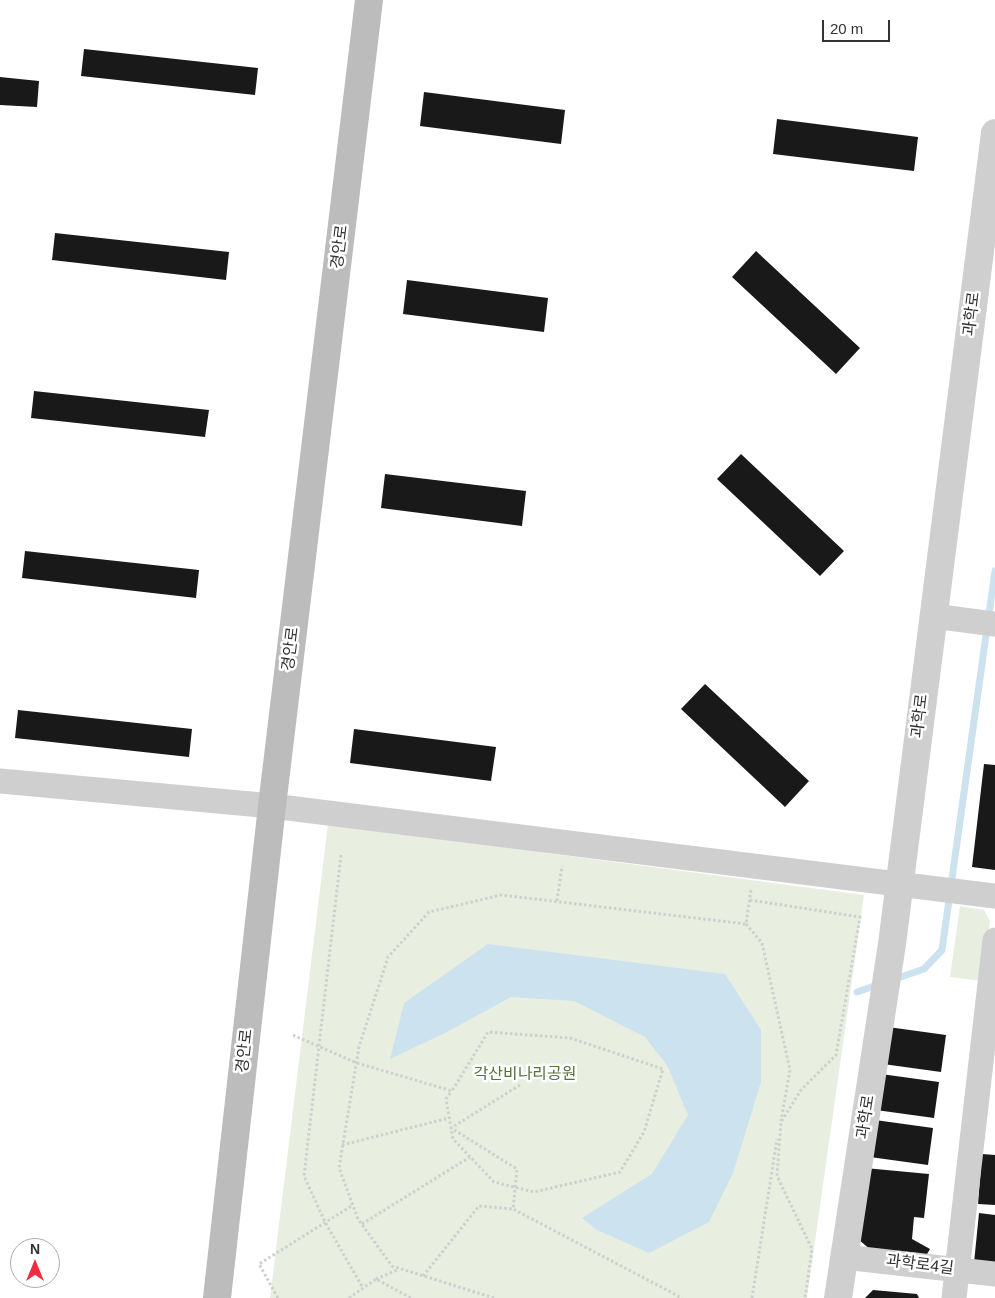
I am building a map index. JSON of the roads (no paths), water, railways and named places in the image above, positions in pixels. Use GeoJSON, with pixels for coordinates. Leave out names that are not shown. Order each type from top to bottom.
{"type":"FeatureCollection","features":[{"type":"Feature","properties":{"kind":"main road","name":"경안로"},"geometry":{"type":"LineString","coordinates":[[217,1298],[272,806],[369,0]]}},
{"type":"Feature","properties":{"kind":"street","name":"과학로"},"geometry":{"type":"LineString","coordinates":[[838,1298],[892,944],[995,133]]}},
{"type":"Feature","properties":{"kind":"street"},"geometry":{"type":"LineString","coordinates":[[933,616],[983,622]]}},
{"type":"Feature","properties":{"kind":"street"},"geometry":{"type":"LineString","coordinates":[[0,781],[272,806],[983,895]]}},
{"type":"Feature","properties":{"kind":"street"},"geometry":{"type":"LineString","coordinates":[[954,1298],[957,1270],[985,1122],[995,940]]}},
{"type":"Feature","properties":{"kind":"street","name":"과학로4길"},"geometry":{"type":"LineString","coordinates":[[844,1257],[995,1274]]}},
{"type":"Feature","properties":{"kind":"water"},"geometry":{"type":"Polygon","coordinates":[[[488,944],[725,974],[761,1030],[761,1082],[733,1173],[709,1222],[649,1253],[597,1230],[582,1218],[652,1174],[688,1115],[667,1065],[645,1037],[574,1001],[511,997],[447,1032],[390,1059],[404,1003],[488,944]]]}},
{"type":"Feature","properties":{"kind":"waterway"},"geometry":{"type":"LineString","coordinates":[[892,980],[924,969],[942,950],[995,571]]}},
{"type":"Feature","properties":{"kind":"waterway"},"geometry":{"type":"LineString","coordinates":[[857,992],[880,984]]}},
{"type":"Feature","properties":{"kind":"park label","name":"각산비나리공원"},"geometry":{"type":"Point","coordinates":[525,1075]}}]}
